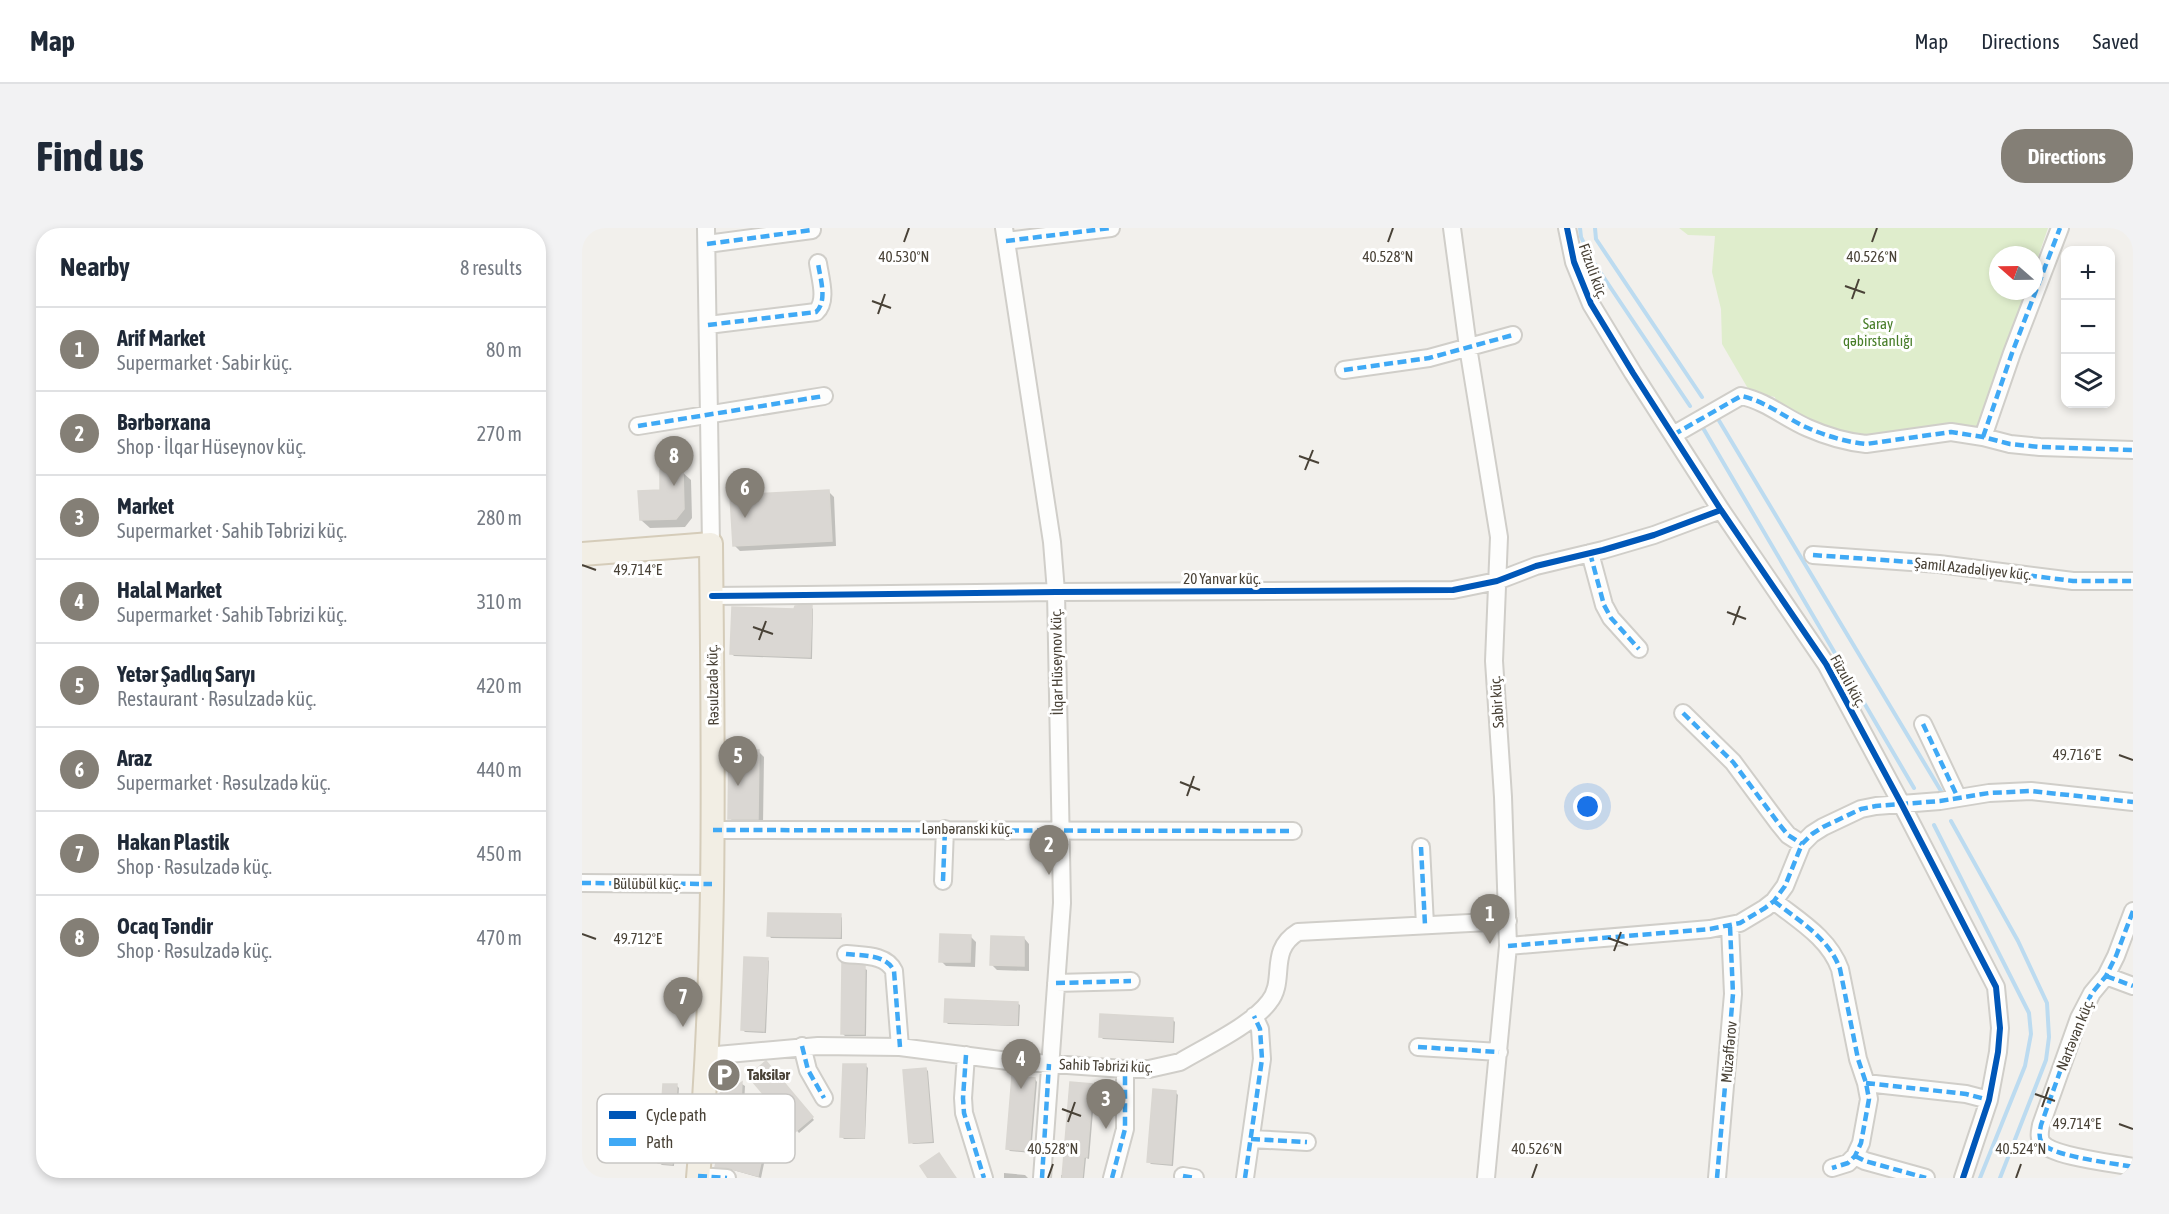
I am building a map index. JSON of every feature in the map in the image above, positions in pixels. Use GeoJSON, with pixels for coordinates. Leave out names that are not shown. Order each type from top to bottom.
{"type":"FeatureCollection","features":[{"type":"Feature","properties":{"kind":"main road"},"geometry":{"type":"LineString","coordinates":[[582,554],[711,544]]}},
{"type":"Feature","properties":{"kind":"main road","name":"Rəsulzadə küç."},"geometry":{"type":"LineString","coordinates":[[703,1094],[713,830],[711,544]]}},
{"type":"Feature","properties":{"kind":"street"},"geometry":{"type":"LineString","coordinates":[[1005,234],[1111,228]]}},
{"type":"Feature","properties":{"kind":"street","name":"Sabir küç."},"geometry":{"type":"LineString","coordinates":[[1452,228],[1468,348],[1499,537],[1494,661],[1503,797],[1508,946],[1500,1052],[1486,1178]]}},
{"type":"Feature","properties":{"kind":"street","name":"Füzuli küç."},"geometry":{"type":"LineString","coordinates":[[1567,228],[1574,262],[1591,303],[1721,510],[1826,664],[1996,987],[2000,1028],[1989,1100],[1963,1178]]}},
{"type":"Feature","properties":{"kind":"street"},"geometry":{"type":"LineString","coordinates":[[1983,437],[2012,353],[2060,228]]}},
{"type":"Feature","properties":{"kind":"street"},"geometry":{"type":"LineString","coordinates":[[706,236],[812,230]]}},
{"type":"Feature","properties":{"kind":"street","name":"İlqar Hüseynov küç."},"geometry":{"type":"LineString","coordinates":[[1005,234],[1052,542],[1056,592],[1062,903],[1042,1178]]}},
{"type":"Feature","properties":{"kind":"street","name":"Rəsulzadə küç."},"geometry":{"type":"LineString","coordinates":[[706,236],[711,544]]}},
{"type":"Feature","properties":{"kind":"street"},"geometry":{"type":"LineString","coordinates":[[708,325],[816,312],[821,308],[823,299],[818,263]]}},
{"type":"Feature","properties":{"kind":"street"},"geometry":{"type":"LineString","coordinates":[[1344,370],[1429,358],[1513,335]]}},
{"type":"Feature","properties":{"kind":"street"},"geometry":{"type":"LineString","coordinates":[[638,426],[824,396]]}},
{"type":"Feature","properties":{"kind":"street"},"geometry":{"type":"LineString","coordinates":[[1673,435],[1741,396],[1761,402],[1808,428],[1855,443],[1866,444],[1952,432],[2010,444],[2040,447],[2133,450]]}},
{"type":"Feature","properties":{"kind":"street","name":"20 Yanvar küç."},"geometry":{"type":"LineString","coordinates":[[712,596],[1452,590],[1497,581],[1536,566],[1590,554],[1654,535],[1721,510]]}},
{"type":"Feature","properties":{"kind":"street"},"geometry":{"type":"LineString","coordinates":[[1590,554],[1604,604],[1611,618],[1639,649]]}},
{"type":"Feature","properties":{"kind":"street","name":"Şamil Azadəliyev küç."},"geometry":{"type":"LineString","coordinates":[[1813,555],[1939,564],[2073,581],[2133,581]]}},
{"type":"Feature","properties":{"kind":"street"},"geometry":{"type":"LineString","coordinates":[[1683,713],[1722,749],[1788,835],[1803,844]]}},
{"type":"Feature","properties":{"kind":"street"},"geometry":{"type":"LineString","coordinates":[[1923,724],[1958,798]]}},
{"type":"Feature","properties":{"kind":"street"},"geometry":{"type":"LineString","coordinates":[[1508,946],[1730,926],[1740,923],[1774,901],[1785,886],[1803,844],[1812,834],[1861,809],[1989,793],[2031,791],[2133,802]]}},
{"type":"Feature","properties":{"kind":"street"},"geometry":{"type":"LineString","coordinates":[[943,881],[945,829]]}},
{"type":"Feature","properties":{"kind":"street","name":"Lənbəranski küç."},"geometry":{"type":"LineString","coordinates":[[713,830],[1293,831]]}},
{"type":"Feature","properties":{"kind":"street"},"geometry":{"type":"LineString","coordinates":[[1421,847],[1425,925]]}},
{"type":"Feature","properties":{"kind":"street","name":"Bülübül küç."},"geometry":{"type":"LineString","coordinates":[[582,883],[712,884]]}},
{"type":"Feature","properties":{"kind":"street"},"geometry":{"type":"LineString","coordinates":[[1774,901],[1812,931],[1835,956],[1840,969],[1858,1059],[1866,1083],[1869,1099],[1861,1143],[1855,1156],[1848,1163],[1832,1168]]}},
{"type":"Feature","properties":{"kind":"street","name":"Nartəvan küç."},"geometry":{"type":"LineString","coordinates":[[2133,911],[2116,957],[2106,976],[2092,993],[2079,1018],[2039,1135],[2041,1142],[2048,1148],[2073,1156],[2133,1167]]}},
{"type":"Feature","properties":{"kind":"street","name":"Sahib Təbrizi küç."},"geometry":{"type":"LineString","coordinates":[[706,1056],[802,1047],[900,1047],[991,1059],[1149,1069],[1179,1062],[1254,1017],[1271,1000],[1284,943],[1298,932],[1508,921]]}},
{"type":"Feature","properties":{"kind":"street","name":"Müzəffərov"},"geometry":{"type":"LineString","coordinates":[[1717,1178],[1733,994],[1730,926]]}},
{"type":"Feature","properties":{"kind":"street"},"geometry":{"type":"LineString","coordinates":[[846,954],[883,959],[890,963],[894,970],[900,1047]]}},
{"type":"Feature","properties":{"kind":"street"},"geometry":{"type":"LineString","coordinates":[[2106,976],[2133,986]]}},
{"type":"Feature","properties":{"kind":"street"},"geometry":{"type":"LineString","coordinates":[[1056,983],[1131,981]]}},
{"type":"Feature","properties":{"kind":"street"},"geometry":{"type":"LineString","coordinates":[[1245,1178],[1262,1059],[1260,1029],[1254,1017]]}},
{"type":"Feature","properties":{"kind":"street"},"geometry":{"type":"LineString","coordinates":[[802,1047],[808,1070],[824,1098]]}},
{"type":"Feature","properties":{"kind":"street"},"geometry":{"type":"LineString","coordinates":[[1418,1047],[1500,1052]]}},
{"type":"Feature","properties":{"kind":"street"},"geometry":{"type":"LineString","coordinates":[[966,1055],[964,1113],[984,1178]]}},
{"type":"Feature","properties":{"kind":"street"},"geometry":{"type":"LineString","coordinates":[[1112,1178],[1125,1129],[1125,1069]]}},
{"type":"Feature","properties":{"kind":"street"},"geometry":{"type":"LineString","coordinates":[[1866,1083],[1966,1094],[1989,1100]]}},
{"type":"Feature","properties":{"kind":"street"},"geometry":{"type":"LineString","coordinates":[[1251,1138],[1307,1142]]}},
{"type":"Feature","properties":{"kind":"street"},"geometry":{"type":"LineString","coordinates":[[1855,1156],[1865,1161],[1926,1178]]}},
{"type":"Feature","properties":{"kind":"street"},"geometry":{"type":"LineString","coordinates":[[698,1177],[726,1178]]}},
{"type":"Feature","properties":{"kind":"green space","name":"Saray qəbirstanlığı"},"geometry":{"type":"Polygon","coordinates":[[[1679,228],[2048,228],[2042,246],[1989,246],[1989,300],[2024,300],[1980,429],[1865,439],[1777,408],[1775,397],[1750,392],[1722,344],[1721,309],[1712,272],[1715,236],[1688,235],[1679,228]]]}},
{"type":"Feature","properties":{"kind":"building"},"geometry":{"type":"Polygon","coordinates":[[[660,470],[683,470],[684,509],[676,519],[640,520],[638,491],[660,490],[660,470]]]}},
{"type":"Feature","properties":{"kind":"building"},"geometry":{"type":"Polygon","coordinates":[[[829,490],[832,541],[733,546],[730,495],[829,490]]]}},
{"type":"Feature","properties":{"kind":"building"},"geometry":{"type":"Polygon","coordinates":[[[812,605],[810,657],[730,654],[732,607],[794,609],[795,606],[812,605]]]}},
{"type":"Feature","properties":{"kind":"building"},"geometry":{"type":"Polygon","coordinates":[[[729,750],[759,750],[758,819],[728,819],[729,750]]]}},
{"type":"Feature","properties":{"kind":"building"},"geometry":{"type":"Polygon","coordinates":[[[768,913],[841,914],[840,937],[767,936],[768,913]]]}},
{"type":"Feature","properties":{"kind":"building"},"geometry":{"type":"Polygon","coordinates":[[[940,934],[971,935],[970,962],[939,962],[940,934]]]}},
{"type":"Feature","properties":{"kind":"building"},"geometry":{"type":"Polygon","coordinates":[[[991,936],[1024,937],[1024,966],[990,965],[991,936]]]}},
{"type":"Feature","properties":{"kind":"building"},"geometry":{"type":"Polygon","coordinates":[[[744,957],[768,958],[764,1031],[741,1030],[744,957]]]}},
{"type":"Feature","properties":{"kind":"building"},"geometry":{"type":"Polygon","coordinates":[[[842,963],[865,966],[864,1034],[841,1034],[842,963]]]}},
{"type":"Feature","properties":{"kind":"building"},"geometry":{"type":"Polygon","coordinates":[[[945,999],[1018,1002],[1017,1025],[944,1022],[945,999]]]}},
{"type":"Feature","properties":{"kind":"building"},"geometry":{"type":"Polygon","coordinates":[[[1100,1014],[1173,1018],[1172,1041],[1099,1037],[1100,1014]]]}},
{"type":"Feature","properties":{"kind":"building"},"geometry":{"type":"Polygon","coordinates":[[[766,1061],[794,1094],[763,1094],[748,1076],[766,1061]]]}},
{"type":"Feature","properties":{"kind":"building"},"geometry":{"type":"Polygon","coordinates":[[[843,1064],[866,1064],[864,1138],[840,1137],[843,1064]]]}},
{"type":"Feature","properties":{"kind":"building"},"geometry":{"type":"Polygon","coordinates":[[[926,1068],[932,1141],[909,1143],[903,1070],[926,1068]]]}},
{"type":"Feature","properties":{"kind":"building"},"geometry":{"type":"Polygon","coordinates":[[[1012,1076],[1035,1078],[1029,1151],[1006,1149],[1012,1076]]]}},
{"type":"Feature","properties":{"kind":"building"},"geometry":{"type":"Polygon","coordinates":[[[742,1082],[741,1094],[719,1094],[732,1084],[735,1087],[742,1082]]]}},
{"type":"Feature","properties":{"kind":"building"},"geometry":{"type":"Polygon","coordinates":[[[1070,1082],[1093,1084],[1087,1157],[1084,1157],[1082,1178],[1062,1178],[1070,1082]]]}},
{"type":"Feature","properties":{"kind":"building"},"geometry":{"type":"Polygon","coordinates":[[[663,1084],[677,1084],[676,1094],[662,1094],[663,1084]]]}},
{"type":"Feature","properties":{"kind":"building"},"geometry":{"type":"Polygon","coordinates":[[[1153,1089],[1176,1091],[1171,1164],[1147,1162],[1153,1089]]]}},
{"type":"Feature","properties":{"kind":"building"},"geometry":{"type":"Polygon","coordinates":[[[795,1096],[813,1117],[795,1132],[795,1096]]]}},
{"type":"Feature","properties":{"kind":"building"},"geometry":{"type":"Polygon","coordinates":[[[939,1153],[956,1178],[928,1178],[920,1166],[939,1153]]]}},
{"type":"Feature","properties":{"kind":"building"},"geometry":{"type":"Polygon","coordinates":[[[716,1163],[761,1163],[758,1176],[715,1167],[716,1163]]]}},
{"type":"Feature","properties":{"kind":"waterway"},"geometry":{"type":"LineString","coordinates":[[1580,228],[1581,237],[1592,260],[1690,406]]}},
{"type":"Feature","properties":{"kind":"waterway"},"geometry":{"type":"LineString","coordinates":[[1595,228],[1596,239],[1702,397]]}},
{"type":"Feature","properties":{"kind":"waterway"},"geometry":{"type":"LineString","coordinates":[[1718,419],[1941,791]]}},
{"type":"Feature","properties":{"kind":"waterway"},"geometry":{"type":"LineString","coordinates":[[1703,428],[1914,788]]}},
{"type":"Feature","properties":{"kind":"waterway"},"geometry":{"type":"LineString","coordinates":[[1951,821],[2018,941],[2047,1003],[2049,1037],[2046,1060],[2000,1178]]}},
{"type":"Feature","properties":{"kind":"waterway"},"geometry":{"type":"LineString","coordinates":[[1934,825],[2029,1013],[2031,1034],[2025,1066],[1980,1178]]}},
{"type":"Feature","properties":{"kind":"marked path"},"geometry":{"type":"LineString","coordinates":[[1006,241],[1111,228]]}},
{"type":"Feature","properties":{"kind":"marked path"},"geometry":{"type":"LineString","coordinates":[[1983,437],[2012,353],[2060,228]]}},
{"type":"Feature","properties":{"kind":"marked path"},"geometry":{"type":"LineString","coordinates":[[707,244],[812,230]]}},
{"type":"Feature","properties":{"kind":"marked path"},"geometry":{"type":"LineString","coordinates":[[708,325],[816,312],[822,302],[818,263]]}},
{"type":"Feature","properties":{"kind":"marked path"},"geometry":{"type":"LineString","coordinates":[[1344,370],[1429,358],[1513,335]]}},
{"type":"Feature","properties":{"kind":"marked path"},"geometry":{"type":"LineString","coordinates":[[638,426],[824,396]]}},
{"type":"Feature","properties":{"kind":"marked path"},"geometry":{"type":"LineString","coordinates":[[1673,435],[1741,396],[1759,402],[1815,431],[1866,444],[1951,432],[2010,444],[2040,447],[2133,450]]}},
{"type":"Feature","properties":{"kind":"marked path"},"geometry":{"type":"LineString","coordinates":[[1590,553],[1604,605],[1611,618],[1639,649]]}},
{"type":"Feature","properties":{"kind":"marked path"},"geometry":{"type":"LineString","coordinates":[[1813,555],[1939,564],[2073,581],[2133,581]]}},
{"type":"Feature","properties":{"kind":"marked path"},"geometry":{"type":"LineString","coordinates":[[1683,713],[1733,762],[1788,835],[1802,844]]}},
{"type":"Feature","properties":{"kind":"marked path"},"geometry":{"type":"LineString","coordinates":[[1923,724],[1958,798]]}},
{"type":"Feature","properties":{"kind":"marked path"},"geometry":{"type":"LineString","coordinates":[[1508,946],[1710,929],[1740,923],[1774,901],[1785,886],[1802,844],[1812,834],[1861,809],[1940,801],[1989,793],[2031,791],[2133,802]]}},
{"type":"Feature","properties":{"kind":"marked path"},"geometry":{"type":"LineString","coordinates":[[943,881],[945,829]]}},
{"type":"Feature","properties":{"kind":"marked path"},"geometry":{"type":"LineString","coordinates":[[713,830],[1293,831]]}},
{"type":"Feature","properties":{"kind":"marked path"},"geometry":{"type":"LineString","coordinates":[[1421,847],[1425,925]]}},
{"type":"Feature","properties":{"kind":"marked path"},"geometry":{"type":"LineString","coordinates":[[582,883],[712,884]]}},
{"type":"Feature","properties":{"kind":"marked path"},"geometry":{"type":"LineString","coordinates":[[1774,901],[1821,939],[1835,958],[1840,969],[1858,1059],[1866,1083],[1869,1099],[1861,1143],[1855,1156],[1848,1163],[1832,1168]]}},
{"type":"Feature","properties":{"kind":"marked path"},"geometry":{"type":"LineString","coordinates":[[2133,911],[2106,976],[2092,993],[2079,1018],[2041,1125],[2040,1134],[2042,1143],[2058,1152],[2133,1167]]}},
{"type":"Feature","properties":{"kind":"marked path"},"geometry":{"type":"LineString","coordinates":[[1717,1178],[1733,994],[1730,926]]}},
{"type":"Feature","properties":{"kind":"marked path"},"geometry":{"type":"LineString","coordinates":[[846,954],[886,961],[894,971],[900,1047]]}},
{"type":"Feature","properties":{"kind":"marked path"},"geometry":{"type":"LineString","coordinates":[[2106,976],[2133,986]]}},
{"type":"Feature","properties":{"kind":"marked path"},"geometry":{"type":"LineString","coordinates":[[1056,983],[1131,981]]}},
{"type":"Feature","properties":{"kind":"marked path"},"geometry":{"type":"LineString","coordinates":[[1245,1178],[1262,1059],[1260,1029],[1254,1016]]}},
{"type":"Feature","properties":{"kind":"marked path"},"geometry":{"type":"LineString","coordinates":[[802,1046],[808,1070],[824,1098]]}},
{"type":"Feature","properties":{"kind":"marked path"},"geometry":{"type":"LineString","coordinates":[[1418,1047],[1499,1052]]}},
{"type":"Feature","properties":{"kind":"marked path"},"geometry":{"type":"LineString","coordinates":[[966,1055],[964,1113],[984,1178]]}},
{"type":"Feature","properties":{"kind":"marked path"},"geometry":{"type":"LineString","coordinates":[[1042,1178],[1049,1064]]}},
{"type":"Feature","properties":{"kind":"marked path"},"geometry":{"type":"LineString","coordinates":[[1112,1178],[1125,1129],[1125,1069]]}},
{"type":"Feature","properties":{"kind":"marked path"},"geometry":{"type":"LineString","coordinates":[[1866,1083],[1966,1094],[1989,1100]]}},
{"type":"Feature","properties":{"kind":"marked path"},"geometry":{"type":"LineString","coordinates":[[1251,1139],[1307,1142]]}},
{"type":"Feature","properties":{"kind":"marked path"},"geometry":{"type":"LineString","coordinates":[[1855,1156],[1865,1161],[1926,1178]]}},
{"type":"Feature","properties":{"kind":"marked path"},"geometry":{"type":"LineString","coordinates":[[698,1176],[727,1178]]}},
{"type":"Feature","properties":{"kind":"marked path"},"geometry":{"type":"LineString","coordinates":[[1183,1176],[1195,1178]]}},
{"type":"Feature","properties":{"kind":"cycle path"},"geometry":{"type":"LineString","coordinates":[[1567,228],[1574,262],[1591,304],[1721,510],[1826,664],[1996,987],[2000,1028],[1998,1052],[1989,1100],[1963,1178]]}},
{"type":"Feature","properties":{"kind":"cycle path"},"geometry":{"type":"LineString","coordinates":[[712,596],[1453,590],[1497,581],[1536,566],[1654,535],[1721,510]]}},
{"type":"Feature","properties":{"kind":"place","name":"Ocaq Təndir"},"geometry":{"type":"Point","coordinates":[674,486]}},
{"type":"Feature","properties":{"kind":"place","name":"Araz"},"geometry":{"type":"Point","coordinates":[745,518]}},
{"type":"Feature","properties":{"kind":"place","name":"Yetər Şadlıq Saryı"},"geometry":{"type":"Point","coordinates":[738,786]}},
{"type":"Feature","properties":{"kind":"place","name":"Bərbərxana"},"geometry":{"type":"Point","coordinates":[1049,875]}},
{"type":"Feature","properties":{"kind":"place","name":"Arif Market"},"geometry":{"type":"Point","coordinates":[1490,944]}},
{"type":"Feature","properties":{"kind":"place","name":"Hakan Plastik"},"geometry":{"type":"Point","coordinates":[683,1027]}},
{"type":"Feature","properties":{"kind":"place","name":"Taksilər"},"geometry":{"type":"Point","coordinates":[724,1075]}},
{"type":"Feature","properties":{"kind":"place","name":"Halal Market"},"geometry":{"type":"Point","coordinates":[1021,1089]}},
{"type":"Feature","properties":{"kind":"place","name":"Market"},"geometry":{"type":"Point","coordinates":[1106,1129]}}]}
